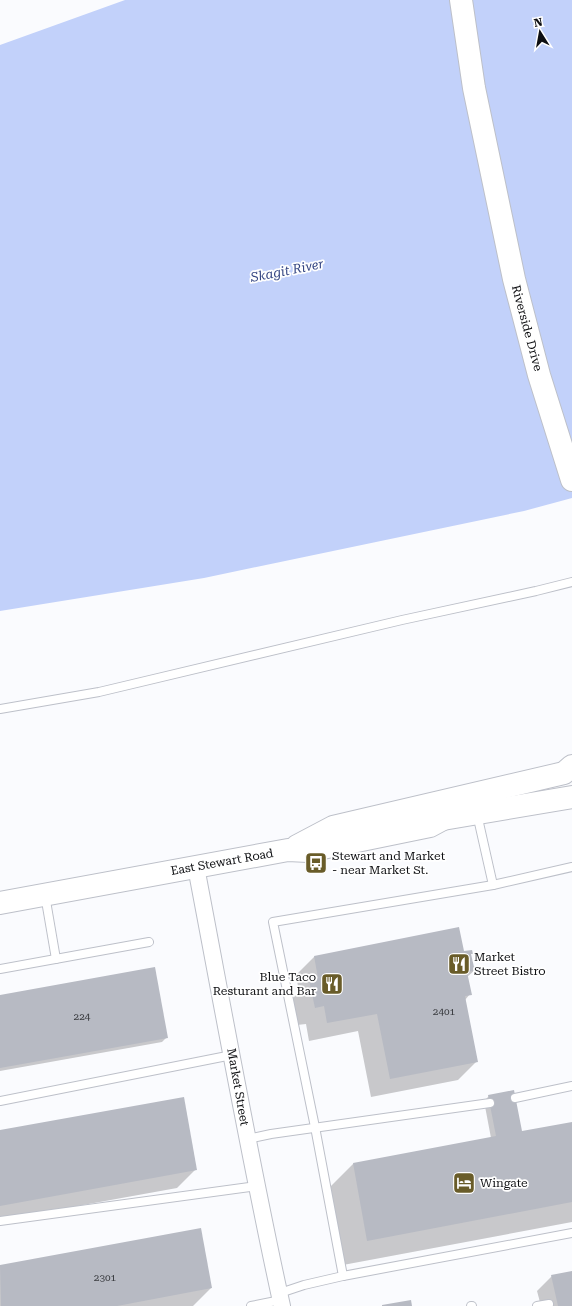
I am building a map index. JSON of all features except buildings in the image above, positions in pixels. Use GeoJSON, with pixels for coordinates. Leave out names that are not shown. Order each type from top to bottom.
{"type":"FeatureCollection","features":[{"type":"Feature","properties":{"kind":"main road","name":"Riverside Drive"},"geometry":{"type":"LineString","coordinates":[[462,0],[474,88],[516,287],[539,375],[572,480]]}},
{"type":"Feature","properties":{"kind":"main road"},"geometry":{"type":"LineString","coordinates":[[296,846],[333,827],[564,773],[572,766]]}},
{"type":"Feature","properties":{"kind":"main road","name":"East Stewart Road"},"geometry":{"type":"LineString","coordinates":[[0,903],[196,867],[428,818],[443,819],[572,797]]}},
{"type":"Feature","properties":{"kind":"street","name":"Market Street"},"geometry":{"type":"LineString","coordinates":[[196,867],[247,1139],[281,1300]]}},
{"type":"Feature","properties":{"kind":"lane"},"geometry":{"type":"LineString","coordinates":[[0,709],[99,692],[402,620],[572,582]]}},
{"type":"Feature","properties":{"kind":"lane"},"geometry":{"type":"LineString","coordinates":[[476,814],[493,885]]}},
{"type":"Feature","properties":{"kind":"lane"},"geometry":{"type":"LineString","coordinates":[[343,1276],[315,1127],[273,922],[493,885],[572,867]]}},
{"type":"Feature","properties":{"kind":"lane"},"geometry":{"type":"LineString","coordinates":[[44,895],[56,959]]}},
{"type":"Feature","properties":{"kind":"lane"},"geometry":{"type":"LineString","coordinates":[[0,969],[149,942]]}},
{"type":"Feature","properties":{"kind":"lane"},"geometry":{"type":"LineString","coordinates":[[0,1101],[232,1055]]}},
{"type":"Feature","properties":{"kind":"lane"},"geometry":{"type":"LineString","coordinates":[[515,1098],[572,1086]]}},
{"type":"Feature","properties":{"kind":"lane"},"geometry":{"type":"LineString","coordinates":[[247,1139],[315,1127],[490,1103]]}},
{"type":"Feature","properties":{"kind":"lane"},"geometry":{"type":"LineString","coordinates":[[0,1221],[258,1186]]}},
{"type":"Feature","properties":{"kind":"lane"},"geometry":{"type":"LineString","coordinates":[[251,1306],[281,1300],[304,1285],[343,1276],[572,1233]]}},
{"type":"Feature","properties":{"kind":"lane"},"geometry":{"type":"LineString","coordinates":[[537,1306],[549,1304]]}},
{"type":"Feature","properties":{"kind":"water","name":"Skagit River"},"geometry":{"type":"Polygon","coordinates":[[[125,0],[572,0],[572,498],[524,511],[204,578],[0,611],[0,45],[125,0]]]}},
{"type":"Feature","properties":{"kind":"place","name":"Stewart and Market - near Market St."},"geometry":{"type":"Point","coordinates":[316,863]}},
{"type":"Feature","properties":{"kind":"place","name":"Market Street Bistro"},"geometry":{"type":"Point","coordinates":[459,964]}},
{"type":"Feature","properties":{"kind":"place","name":"Blue Taco Resturant and Bar"},"geometry":{"type":"Point","coordinates":[332,984]}},
{"type":"Feature","properties":{"kind":"place","name":"Wingate"},"geometry":{"type":"Point","coordinates":[464,1183]}}]}
